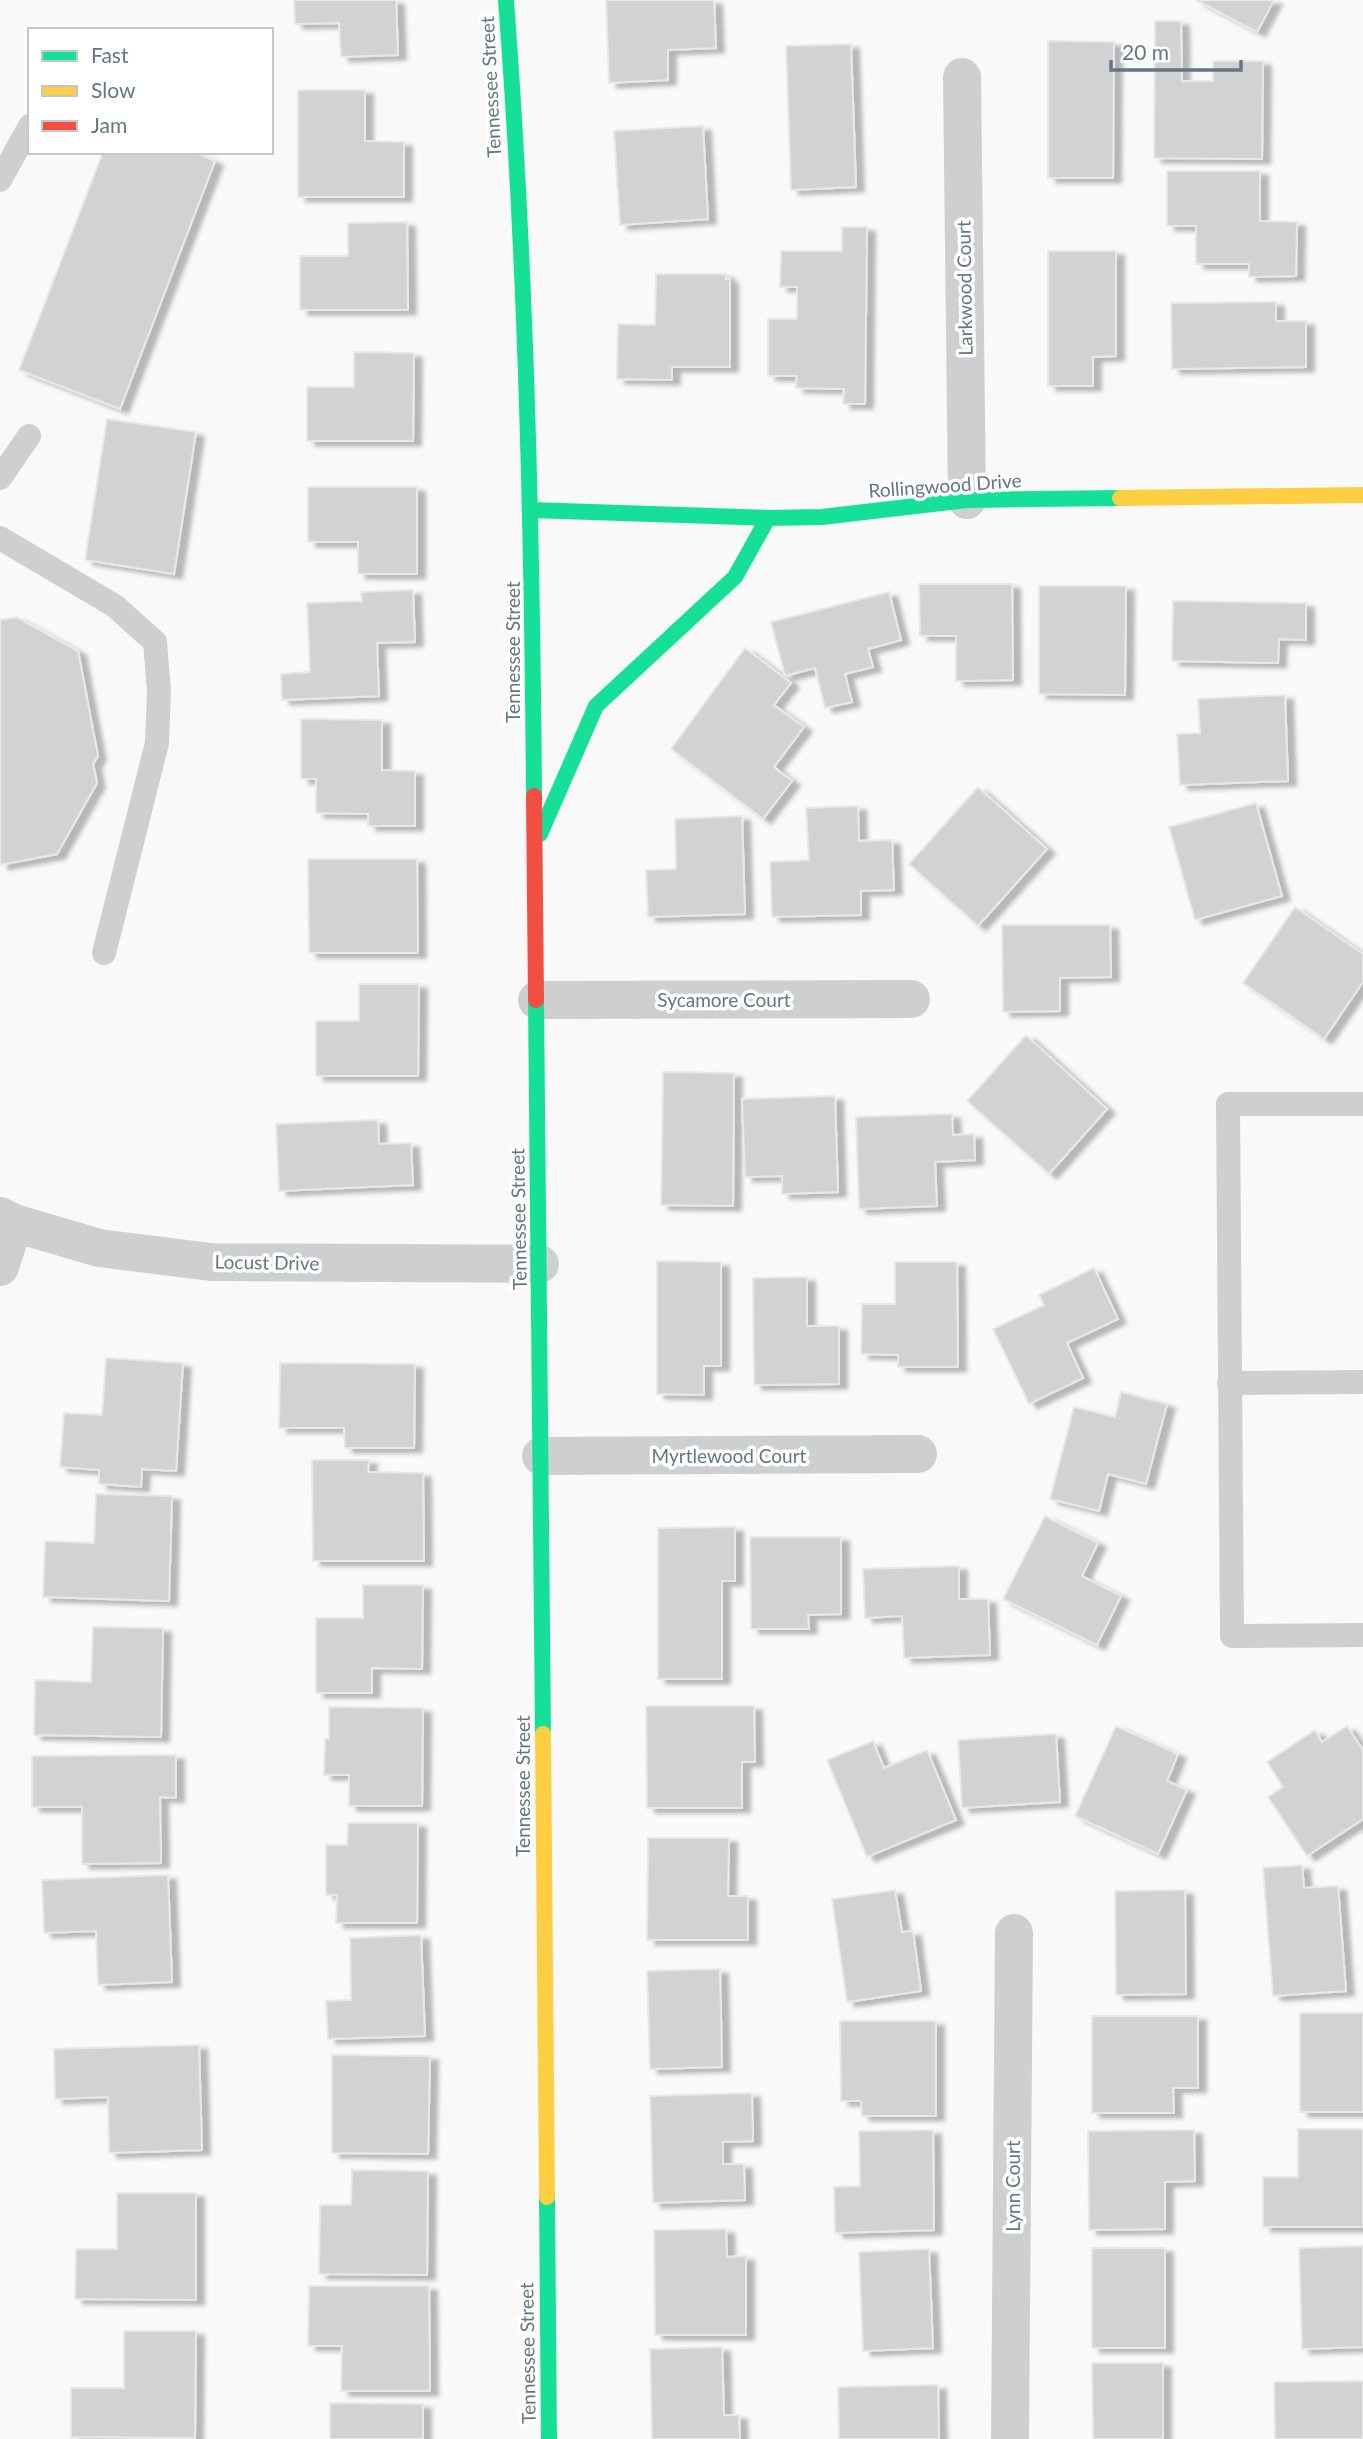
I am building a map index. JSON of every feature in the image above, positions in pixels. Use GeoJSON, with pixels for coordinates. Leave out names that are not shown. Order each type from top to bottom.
{"type":"FeatureCollection","features":[{"type":"Feature","properties":{"kind":"main road","name":"Tennessee Street"},"geometry":{"type":"LineString","coordinates":[[506,0],[531,510],[549,2439]]}},
{"type":"Feature","properties":{"kind":"main road","name":"Rollingwood Drive"},"geometry":{"type":"LineString","coordinates":[[531,510],[768,518],[822,517],[967,500],[1363,495]]}},
{"type":"Feature","properties":{"kind":"main road"},"geometry":{"type":"LineString","coordinates":[[535,845],[596,706],[735,577],[768,518]]}},
{"type":"Feature","properties":{"kind":"street","name":"Larkwood Court"},"geometry":{"type":"LineString","coordinates":[[962,77],[967,500]]}},
{"type":"Feature","properties":{"kind":"street","name":"Sycamore Court"},"geometry":{"type":"LineString","coordinates":[[537,1000],[911,999]]}},
{"type":"Feature","properties":{"kind":"street","name":"Locust Drive"},"geometry":{"type":"LineString","coordinates":[[7,1219],[99,1248],[211,1262],[540,1264]]}},
{"type":"Feature","properties":{"kind":"street"},"geometry":{"type":"LineString","coordinates":[[0,1267],[7,1219]]}},
{"type":"Feature","properties":{"kind":"street","name":"Myrtlewood Court"},"geometry":{"type":"LineString","coordinates":[[541,1456],[918,1454]]}},
{"type":"Feature","properties":{"kind":"street","name":"Lynn Court"},"geometry":{"type":"LineString","coordinates":[[1010,2439],[1014,1933]]}},
{"type":"Feature","properties":{"kind":"lane"},"geometry":{"type":"LineString","coordinates":[[0,180],[28,130]]}},
{"type":"Feature","properties":{"kind":"lane"},"geometry":{"type":"LineString","coordinates":[[0,478],[29,436]]}},
{"type":"Feature","properties":{"kind":"lane"},"geometry":{"type":"LineString","coordinates":[[0,538],[115,606],[155,642],[159,691],[157,743],[104,953]]}},
{"type":"Feature","properties":{"kind":"lane"},"geometry":{"type":"LineString","coordinates":[[1363,1104],[1228,1104],[1232,1636],[1363,1634]]}},
{"type":"Feature","properties":{"kind":"lane"},"geometry":{"type":"LineString","coordinates":[[1229,1383],[1363,1382]]}},
{"type":"Feature","properties":{"kind":"building"},"geometry":{"type":"Polygon","coordinates":[[[294,0],[396,0],[398,55],[341,57],[339,23],[295,24],[294,0]]]}},
{"type":"Feature","properties":{"kind":"building"},"geometry":{"type":"Polygon","coordinates":[[[606,0],[714,0],[716,48],[668,50],[668,80],[609,83],[606,0]]]}},
{"type":"Feature","properties":{"kind":"building"},"geometry":{"type":"Polygon","coordinates":[[[1196,0],[1274,0],[1257,32],[1196,0]]]}},
{"type":"Feature","properties":{"kind":"building"},"geometry":{"type":"Polygon","coordinates":[[[1155,21],[1181,21],[1182,81],[1213,81],[1213,61],[1263,61],[1262,159],[1154,158],[1155,21]]]}},
{"type":"Feature","properties":{"kind":"building"},"geometry":{"type":"Polygon","coordinates":[[[1048,41],[1114,42],[1113,178],[1048,178],[1048,41]]]}},
{"type":"Feature","properties":{"kind":"building"},"geometry":{"type":"Polygon","coordinates":[[[851,44],[856,187],[791,190],[786,46],[851,44]]]}},
{"type":"Feature","properties":{"kind":"building"},"geometry":{"type":"Polygon","coordinates":[[[298,90],[365,90],[365,141],[404,142],[404,197],[298,197],[298,90]]]}},
{"type":"Feature","properties":{"kind":"building"},"geometry":{"type":"Polygon","coordinates":[[[703,126],[708,219],[620,225],[614,131],[703,126]]]}},
{"type":"Feature","properties":{"kind":"building"},"geometry":{"type":"Polygon","coordinates":[[[102,154],[198,154],[215,161],[120,409],[19,370],[102,154]]]}},
{"type":"Feature","properties":{"kind":"building"},"geometry":{"type":"Polygon","coordinates":[[[1167,171],[1260,171],[1260,221],[1297,222],[1296,276],[1249,277],[1249,264],[1196,264],[1196,226],[1167,226],[1167,171]]]}},
{"type":"Feature","properties":{"kind":"building"},"geometry":{"type":"Polygon","coordinates":[[[407,222],[408,310],[300,310],[300,256],[348,256],[348,223],[407,222]]]}},
{"type":"Feature","properties":{"kind":"building"},"geometry":{"type":"Polygon","coordinates":[[[842,227],[867,227],[865,404],[843,404],[844,389],[796,388],[797,376],[768,376],[768,319],[797,319],[797,287],[780,287],[781,251],[842,251],[842,227]]]}},
{"type":"Feature","properties":{"kind":"building"},"geometry":{"type":"Polygon","coordinates":[[[1048,251],[1116,251],[1116,356],[1093,357],[1093,386],[1048,386],[1048,251]]]}},
{"type":"Feature","properties":{"kind":"building"},"geometry":{"type":"Polygon","coordinates":[[[656,274],[726,274],[726,279],[730,279],[730,367],[672,367],[672,380],[617,379],[618,324],[655,325],[656,274]]]}},
{"type":"Feature","properties":{"kind":"building"},"geometry":{"type":"Polygon","coordinates":[[[1276,302],[1276,321],[1306,321],[1306,367],[1172,369],[1171,303],[1276,302]]]}},
{"type":"Feature","properties":{"kind":"building"},"geometry":{"type":"Polygon","coordinates":[[[354,352],[414,353],[413,441],[307,441],[307,387],[354,387],[354,352]]]}},
{"type":"Feature","properties":{"kind":"building"},"geometry":{"type":"Polygon","coordinates":[[[107,419],[196,432],[174,574],[85,560],[107,419]]]}},
{"type":"Feature","properties":{"kind":"building"},"geometry":{"type":"Polygon","coordinates":[[[308,487],[417,487],[417,574],[358,574],[358,542],[308,542],[308,487]]]}},
{"type":"Feature","properties":{"kind":"building"},"geometry":{"type":"Polygon","coordinates":[[[919,584],[1012,584],[1013,680],[956,681],[956,636],[920,636],[919,584]]]}},
{"type":"Feature","properties":{"kind":"building"},"geometry":{"type":"Polygon","coordinates":[[[1039,586],[1126,586],[1125,695],[1039,694],[1039,586]]]}},
{"type":"Feature","properties":{"kind":"building"},"geometry":{"type":"Polygon","coordinates":[[[413,590],[415,642],[377,643],[379,696],[282,700],[281,674],[310,672],[307,603],[362,601],[361,592],[413,590]]]}},
{"type":"Feature","properties":{"kind":"building"},"geometry":{"type":"Polygon","coordinates":[[[889,592],[901,640],[868,649],[873,667],[845,674],[852,702],[825,708],[815,668],[785,676],[771,622],[889,592]]]}},
{"type":"Feature","properties":{"kind":"building"},"geometry":{"type":"Polygon","coordinates":[[[1173,601],[1306,603],[1306,640],[1279,639],[1278,663],[1172,661],[1173,601]]]}},
{"type":"Feature","properties":{"kind":"building"},"geometry":{"type":"Polygon","coordinates":[[[16,617],[78,651],[98,756],[93,764],[97,783],[57,854],[0,865],[0,620],[16,617]]]}},
{"type":"Feature","properties":{"kind":"building"},"geometry":{"type":"Polygon","coordinates":[[[745,648],[791,683],[774,705],[804,727],[774,767],[792,781],[763,819],[671,749],[745,648]]]}},
{"type":"Feature","properties":{"kind":"building"},"geometry":{"type":"Polygon","coordinates":[[[1285,695],[1288,781],[1180,785],[1177,734],[1200,733],[1198,699],[1285,695]]]}},
{"type":"Feature","properties":{"kind":"building"},"geometry":{"type":"Polygon","coordinates":[[[301,719],[382,720],[382,770],[415,771],[415,826],[368,826],[368,814],[316,813],[316,779],[301,779],[301,719]]]}},
{"type":"Feature","properties":{"kind":"building"},"geometry":{"type":"Polygon","coordinates":[[[978,787],[1047,849],[978,926],[909,864],[978,787]]]}},
{"type":"Feature","properties":{"kind":"building"},"geometry":{"type":"Polygon","coordinates":[[[1256,803],[1282,896],[1195,920],[1169,827],[1256,803]]]}},
{"type":"Feature","properties":{"kind":"building"},"geometry":{"type":"Polygon","coordinates":[[[858,806],[859,841],[892,840],[894,890],[861,891],[861,915],[772,917],[770,862],[809,860],[806,808],[858,806]]]}},
{"type":"Feature","properties":{"kind":"building"},"geometry":{"type":"Polygon","coordinates":[[[742,816],[745,914],[648,917],[646,870],[676,869],[675,819],[742,816]]]}},
{"type":"Feature","properties":{"kind":"building"},"geometry":{"type":"Polygon","coordinates":[[[308,859],[417,859],[418,953],[309,953],[308,859]]]}},
{"type":"Feature","properties":{"kind":"building"},"geometry":{"type":"Polygon","coordinates":[[[1295,907],[1363,954],[1363,982],[1324,1039],[1243,983],[1295,907]]]}},
{"type":"Feature","properties":{"kind":"building"},"geometry":{"type":"Polygon","coordinates":[[[1002,925],[1110,925],[1111,977],[1060,978],[1060,1011],[1003,1012],[1002,925]]]}},
{"type":"Feature","properties":{"kind":"building"},"geometry":{"type":"Polygon","coordinates":[[[359,984],[419,984],[418,1076],[316,1076],[316,1021],[359,1021],[359,984]]]}},
{"type":"Feature","properties":{"kind":"building"},"geometry":{"type":"Polygon","coordinates":[[[1026,1035],[1107,1109],[1049,1174],[967,1101],[1026,1035]]]}},
{"type":"Feature","properties":{"kind":"building"},"geometry":{"type":"Polygon","coordinates":[[[663,1072],[734,1073],[733,1206],[661,1205],[663,1072]]]}},
{"type":"Feature","properties":{"kind":"building"},"geometry":{"type":"Polygon","coordinates":[[[835,1096],[838,1192],[782,1194],[782,1176],[745,1177],[742,1099],[835,1096]]]}},
{"type":"Feature","properties":{"kind":"building"},"geometry":{"type":"Polygon","coordinates":[[[952,1114],[953,1135],[974,1134],[975,1160],[935,1162],[937,1206],[859,1209],[856,1117],[952,1114]]]}},
{"type":"Feature","properties":{"kind":"building"},"geometry":{"type":"Polygon","coordinates":[[[378,1120],[379,1144],[411,1143],[413,1185],[279,1191],[276,1124],[378,1120]]]}},
{"type":"Feature","properties":{"kind":"building"},"geometry":{"type":"Polygon","coordinates":[[[657,1261],[721,1262],[721,1366],[704,1366],[704,1395],[657,1394],[657,1261]]]}},
{"type":"Feature","properties":{"kind":"building"},"geometry":{"type":"Polygon","coordinates":[[[895,1262],[957,1262],[958,1367],[898,1367],[898,1355],[861,1354],[862,1304],[895,1304],[895,1262]]]}},
{"type":"Feature","properties":{"kind":"building"},"geometry":{"type":"Polygon","coordinates":[[[1094,1268],[1118,1319],[1067,1343],[1083,1378],[1029,1404],[993,1329],[1044,1305],[1039,1295],[1094,1268]]]}},
{"type":"Feature","properties":{"kind":"building"},"geometry":{"type":"Polygon","coordinates":[[[807,1277],[807,1326],[839,1326],[839,1384],[754,1385],[753,1278],[807,1277]]]}},
{"type":"Feature","properties":{"kind":"building"},"geometry":{"type":"Polygon","coordinates":[[[106,1358],[183,1363],[176,1471],[142,1469],[141,1487],[99,1484],[99,1470],[60,1467],[64,1413],[102,1415],[106,1358]]]}},
{"type":"Feature","properties":{"kind":"building"},"geometry":{"type":"Polygon","coordinates":[[[280,1363],[415,1364],[414,1448],[345,1448],[344,1428],[279,1428],[280,1363]]]}},
{"type":"Feature","properties":{"kind":"building"},"geometry":{"type":"Polygon","coordinates":[[[1121,1392],[1167,1404],[1146,1484],[1108,1474],[1099,1511],[1050,1499],[1074,1407],[1115,1417],[1121,1392]]]}},
{"type":"Feature","properties":{"kind":"building"},"geometry":{"type":"Polygon","coordinates":[[[312,1460],[369,1460],[368,1472],[423,1473],[424,1561],[313,1561],[312,1460]]]}},
{"type":"Feature","properties":{"kind":"building"},"geometry":{"type":"Polygon","coordinates":[[[96,1494],[172,1496],[169,1601],[43,1597],[45,1541],[94,1543],[96,1494]]]}},
{"type":"Feature","properties":{"kind":"building"},"geometry":{"type":"Polygon","coordinates":[[[1045,1516],[1098,1543],[1082,1576],[1121,1596],[1097,1645],[1003,1599],[1045,1516]]]}},
{"type":"Feature","properties":{"kind":"building"},"geometry":{"type":"Polygon","coordinates":[[[735,1527],[735,1581],[722,1581],[722,1679],[658,1679],[658,1528],[735,1527]]]}},
{"type":"Feature","properties":{"kind":"building"},"geometry":{"type":"Polygon","coordinates":[[[750,1537],[841,1537],[841,1614],[808,1615],[809,1629],[751,1629],[750,1537]]]}},
{"type":"Feature","properties":{"kind":"building"},"geometry":{"type":"Polygon","coordinates":[[[959,1566],[959,1599],[988,1599],[990,1655],[904,1658],[902,1616],[865,1618],[863,1569],[959,1566]]]}},
{"type":"Feature","properties":{"kind":"building"},"geometry":{"type":"Polygon","coordinates":[[[363,1585],[423,1585],[422,1669],[372,1668],[372,1693],[316,1693],[316,1618],[363,1618],[363,1585]]]}},
{"type":"Feature","properties":{"kind":"building"},"geometry":{"type":"Polygon","coordinates":[[[93,1627],[163,1628],[161,1737],[34,1735],[35,1680],[91,1682],[93,1627]]]}},
{"type":"Feature","properties":{"kind":"building"},"geometry":{"type":"Polygon","coordinates":[[[646,1706],[754,1706],[755,1762],[742,1762],[742,1808],[647,1808],[646,1706]]]}},
{"type":"Feature","properties":{"kind":"building"},"geometry":{"type":"Polygon","coordinates":[[[329,1707],[423,1708],[422,1806],[349,1806],[349,1775],[324,1775],[325,1739],[329,1739],[329,1707]]]}},
{"type":"Feature","properties":{"kind":"building"},"geometry":{"type":"Polygon","coordinates":[[[1116,1726],[1178,1754],[1167,1781],[1187,1790],[1158,1854],[1075,1816],[1116,1726]]]}},
{"type":"Feature","properties":{"kind":"building"},"geometry":{"type":"Polygon","coordinates":[[[1347,1726],[1363,1750],[1363,1819],[1307,1856],[1268,1797],[1283,1787],[1267,1762],[1315,1730],[1322,1742],[1347,1726]]]}},
{"type":"Feature","properties":{"kind":"building"},"geometry":{"type":"Polygon","coordinates":[[[1056,1734],[1060,1802],[962,1808],[958,1740],[1056,1734]]]}},
{"type":"Feature","properties":{"kind":"building"},"geometry":{"type":"Polygon","coordinates":[[[873,1741],[884,1768],[927,1750],[956,1820],[867,1857],[827,1760],[873,1741]]]}},
{"type":"Feature","properties":{"kind":"building"},"geometry":{"type":"Polygon","coordinates":[[[176,1755],[176,1798],[160,1797],[161,1863],[82,1864],[82,1807],[32,1807],[32,1756],[176,1755]]]}},
{"type":"Feature","properties":{"kind":"building"},"geometry":{"type":"Polygon","coordinates":[[[348,1823],[418,1823],[417,1923],[336,1923],[337,1895],[326,1895],[326,1845],[347,1845],[348,1823]]]}},
{"type":"Feature","properties":{"kind":"building"},"geometry":{"type":"Polygon","coordinates":[[[648,1838],[729,1838],[728,1896],[748,1896],[748,1940],[647,1940],[648,1838]]]}},
{"type":"Feature","properties":{"kind":"building"},"geometry":{"type":"Polygon","coordinates":[[[1302,1865],[1304,1888],[1338,1886],[1346,1991],[1273,1996],[1263,1868],[1302,1865]]]}},
{"type":"Feature","properties":{"kind":"building"},"geometry":{"type":"Polygon","coordinates":[[[168,1875],[172,1982],[98,1985],[96,1931],[44,1933],[42,1880],[168,1875]]]}},
{"type":"Feature","properties":{"kind":"building"},"geometry":{"type":"Polygon","coordinates":[[[895,1890],[902,1932],[913,1931],[921,1991],[847,2002],[832,1899],[895,1890]]]}},
{"type":"Feature","properties":{"kind":"building"},"geometry":{"type":"Polygon","coordinates":[[[1185,1890],[1186,1994],[1116,1995],[1115,1891],[1185,1890]]]}},
{"type":"Feature","properties":{"kind":"building"},"geometry":{"type":"Polygon","coordinates":[[[421,1935],[425,2036],[328,2039],[326,2001],[351,2000],[350,1938],[421,1935]]]}},
{"type":"Feature","properties":{"kind":"building"},"geometry":{"type":"Polygon","coordinates":[[[720,1969],[722,2067],[650,2069],[647,1971],[720,1969]]]}},
{"type":"Feature","properties":{"kind":"building"},"geometry":{"type":"Polygon","coordinates":[[[1300,2013],[1363,2013],[1363,2112],[1300,2112],[1300,2013]]]}},
{"type":"Feature","properties":{"kind":"building"},"geometry":{"type":"Polygon","coordinates":[[[1092,2016],[1198,2016],[1198,2088],[1173,2088],[1174,2113],[1092,2113],[1092,2016]]]}},
{"type":"Feature","properties":{"kind":"building"},"geometry":{"type":"Polygon","coordinates":[[[840,2021],[936,2021],[936,2116],[862,2116],[861,2101],[841,2101],[840,2021]]]}},
{"type":"Feature","properties":{"kind":"building"},"geometry":{"type":"Polygon","coordinates":[[[199,2045],[202,2150],[109,2153],[108,2097],[55,2099],[54,2049],[199,2045]]]}},
{"type":"Feature","properties":{"kind":"building"},"geometry":{"type":"Polygon","coordinates":[[[332,2055],[430,2056],[428,2154],[332,2153],[332,2055]]]}},
{"type":"Feature","properties":{"kind":"building"},"geometry":{"type":"Polygon","coordinates":[[[752,2093],[753,2141],[723,2142],[723,2164],[744,2164],[745,2200],[653,2203],[650,2096],[752,2093]]]}},
{"type":"Feature","properties":{"kind":"building"},"geometry":{"type":"Polygon","coordinates":[[[1298,2129],[1363,2129],[1363,2227],[1263,2227],[1263,2177],[1298,2177],[1298,2129]]]}},
{"type":"Feature","properties":{"kind":"building"},"geometry":{"type":"Polygon","coordinates":[[[933,2130],[934,2230],[835,2233],[834,2187],[860,2186],[859,2131],[933,2130]]]}},
{"type":"Feature","properties":{"kind":"building"},"geometry":{"type":"Polygon","coordinates":[[[1194,2130],[1195,2181],[1165,2182],[1165,2229],[1089,2230],[1088,2131],[1194,2130]]]}},
{"type":"Feature","properties":{"kind":"building"},"geometry":{"type":"Polygon","coordinates":[[[352,2170],[428,2171],[427,2275],[319,2274],[320,2205],[351,2205],[352,2170]]]}},
{"type":"Feature","properties":{"kind":"building"},"geometry":{"type":"Polygon","coordinates":[[[117,2193],[196,2193],[196,2300],[75,2299],[76,2249],[117,2249],[117,2193]]]}},
{"type":"Feature","properties":{"kind":"building"},"geometry":{"type":"Polygon","coordinates":[[[726,2229],[727,2257],[746,2256],[746,2335],[655,2335],[654,2230],[726,2229]]]}},
{"type":"Feature","properties":{"kind":"building"},"geometry":{"type":"Polygon","coordinates":[[[1363,2246],[1363,2347],[1302,2349],[1299,2248],[1363,2246]]]}},
{"type":"Feature","properties":{"kind":"building"},"geometry":{"type":"Polygon","coordinates":[[[1092,2248],[1165,2248],[1165,2348],[1092,2348],[1092,2248]]]}},
{"type":"Feature","properties":{"kind":"building"},"geometry":{"type":"Polygon","coordinates":[[[929,2249],[933,2348],[863,2351],[859,2252],[929,2249]]]}},
{"type":"Feature","properties":{"kind":"building"},"geometry":{"type":"Polygon","coordinates":[[[309,2286],[429,2286],[430,2391],[341,2391],[342,2346],[308,2346],[309,2286]]]}},
{"type":"Feature","properties":{"kind":"building"},"geometry":{"type":"Polygon","coordinates":[[[124,2331],[196,2331],[195,2438],[71,2437],[71,2388],[124,2388],[124,2331]]]}},
{"type":"Feature","properties":{"kind":"building"},"geometry":{"type":"Polygon","coordinates":[[[722,2347],[724,2415],[739,2415],[740,2439],[652,2439],[650,2349],[722,2347]]]}},
{"type":"Feature","properties":{"kind":"building"},"geometry":{"type":"Polygon","coordinates":[[[1092,2363],[1163,2363],[1163,2439],[1093,2439],[1092,2363]]]}},
{"type":"Feature","properties":{"kind":"building"},"geometry":{"type":"Polygon","coordinates":[[[1363,2381],[1363,2439],[1275,2439],[1274,2382],[1363,2381]]]}},
{"type":"Feature","properties":{"kind":"building"},"geometry":{"type":"Polygon","coordinates":[[[938,2385],[939,2439],[839,2439],[838,2387],[938,2385]]]}},
{"type":"Feature","properties":{"kind":"building"},"geometry":{"type":"Polygon","coordinates":[[[330,2403],[423,2404],[423,2439],[330,2439],[330,2403]]]}},
{"type":"Feature","properties":{"kind":"traffic: fast"},"geometry":{"type":"LineString","coordinates":[[506,0],[519,199],[527,398],[534,796]]}},
{"type":"Feature","properties":{"kind":"traffic: fast"},"geometry":{"type":"LineString","coordinates":[[531,510],[768,518],[822,517],[967,500],[1120,498]]}},
{"type":"Feature","properties":{"kind":"traffic: fast"},"geometry":{"type":"LineString","coordinates":[[540,834],[596,706],[735,577],[768,518]]}},
{"type":"Feature","properties":{"kind":"traffic: fast"},"geometry":{"type":"LineString","coordinates":[[536,1000],[543,1734]]}},
{"type":"Feature","properties":{"kind":"traffic: fast"},"geometry":{"type":"LineString","coordinates":[[547,2197],[549,2439]]}},
{"type":"Feature","properties":{"kind":"traffic: slow"},"geometry":{"type":"LineString","coordinates":[[1120,498],[1363,495]]}},
{"type":"Feature","properties":{"kind":"traffic: slow"},"geometry":{"type":"LineString","coordinates":[[543,1734],[547,2197]]}},
{"type":"Feature","properties":{"kind":"traffic: jam"},"geometry":{"type":"LineString","coordinates":[[534,796],[536,1000]]}}]}
